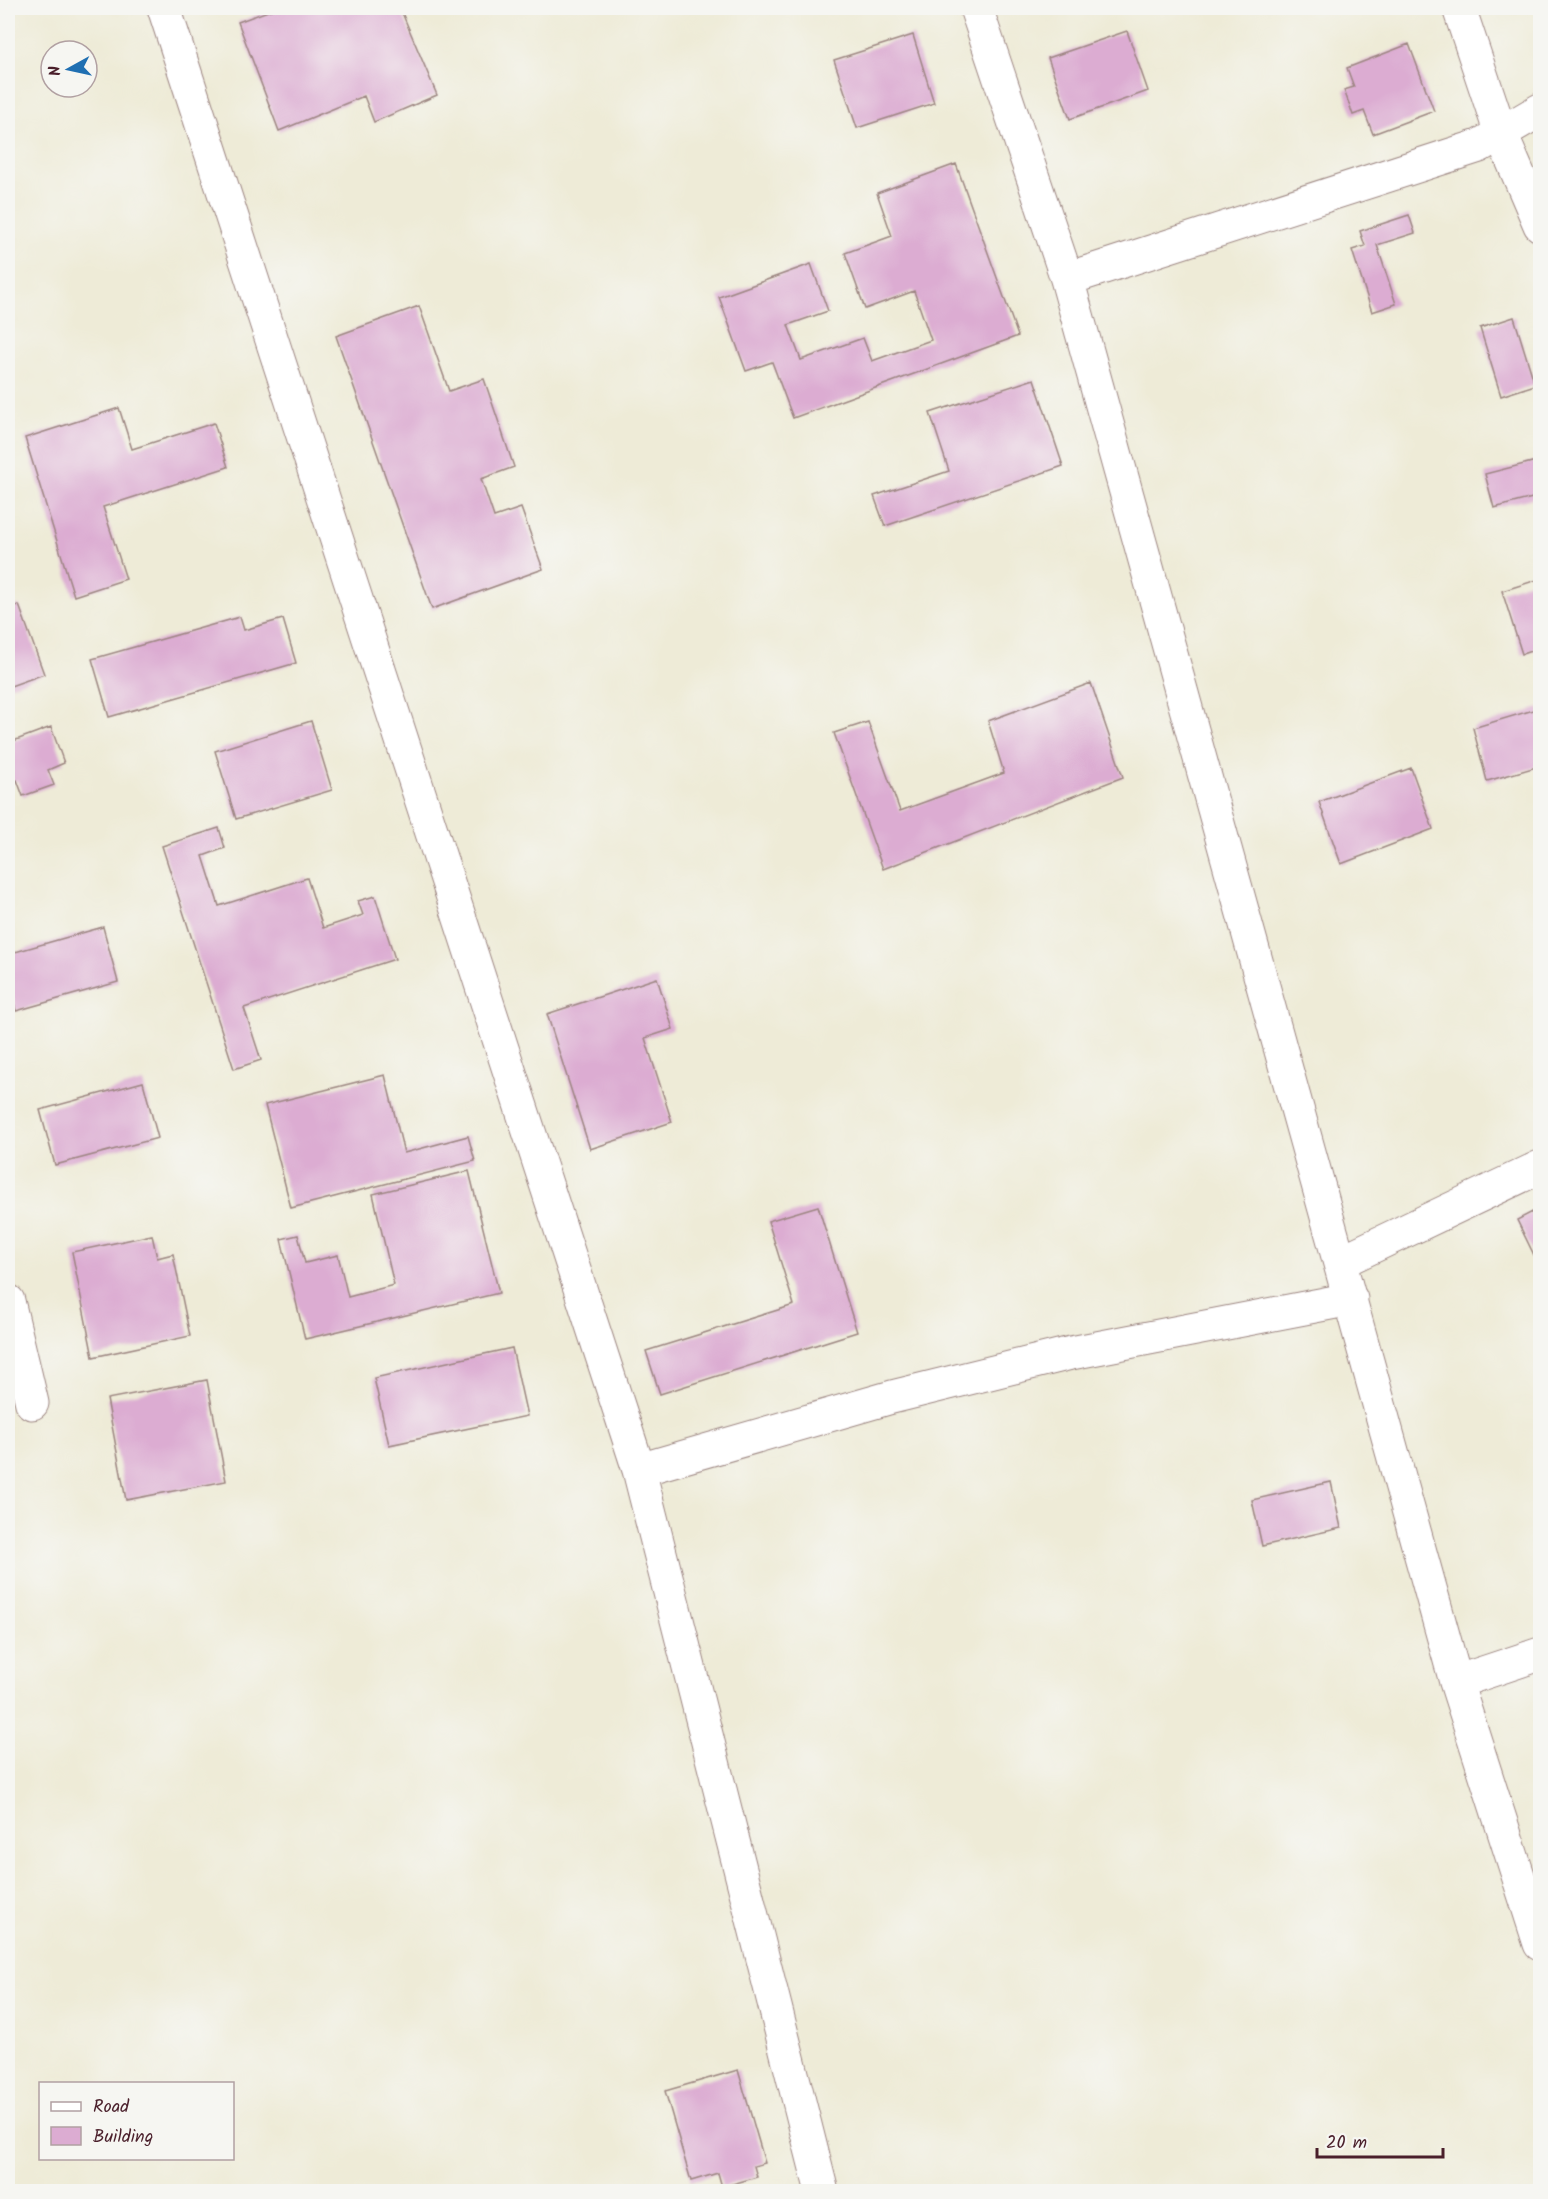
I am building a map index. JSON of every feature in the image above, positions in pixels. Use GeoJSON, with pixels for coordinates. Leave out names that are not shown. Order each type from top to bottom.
{"type":"FeatureCollection","features":[{"type":"Feature","properties":{"kind":"street"},"geometry":{"type":"LineString","coordinates":[[164,8],[639,1470],[822,2192]]}},
{"type":"Feature","properties":{"kind":"street"},"geometry":{"type":"LineString","coordinates":[[976,8],[1067,279],[1456,1682],[1540,1944]]}},
{"type":"Feature","properties":{"kind":"street"},"geometry":{"type":"LineString","coordinates":[[1459,8],[1501,134],[1540,225]]}},
{"type":"Feature","properties":{"kind":"street"},"geometry":{"type":"LineString","coordinates":[[1067,279],[1479,146],[1540,110]]}},
{"type":"Feature","properties":{"kind":"street"},"geometry":{"type":"LineString","coordinates":[[1340,1262],[1540,1167]]}},
{"type":"Feature","properties":{"kind":"street"},"geometry":{"type":"LineString","coordinates":[[639,1470],[892,1397],[1060,1356],[1350,1299]]}},
{"type":"Feature","properties":{"kind":"street"},"geometry":{"type":"LineString","coordinates":[[8,1301],[33,1403]]}},
{"type":"Feature","properties":{"kind":"street"},"geometry":{"type":"LineString","coordinates":[[1456,1682],[1540,1654]]}},
{"type":"Feature","properties":{"kind":"building"},"geometry":{"type":"Polygon","coordinates":[[[276,8],[400,8],[437,95],[374,122],[364,96],[279,131],[238,22],[276,8]]]}},
{"type":"Feature","properties":{"kind":"building"},"geometry":{"type":"Polygon","coordinates":[[[1127,31],[1148,91],[1070,119],[1048,58],[1127,31]]]}},
{"type":"Feature","properties":{"kind":"building"},"geometry":{"type":"Polygon","coordinates":[[[913,35],[934,103],[857,128],[834,60],[913,35]]]}},
{"type":"Feature","properties":{"kind":"building"},"geometry":{"type":"Polygon","coordinates":[[[1409,44],[1434,111],[1373,134],[1364,111],[1353,115],[1344,90],[1354,87],[1347,68],[1409,44]]]}},
{"type":"Feature","properties":{"kind":"building"},"geometry":{"type":"Polygon","coordinates":[[[956,164],[1018,336],[793,418],[772,362],[746,371],[719,297],[811,264],[828,311],[788,325],[801,360],[863,338],[872,361],[931,340],[914,291],[865,309],[845,253],[892,236],[877,193],[956,164]]]}},
{"type":"Feature","properties":{"kind":"building"},"geometry":{"type":"Polygon","coordinates":[[[1409,215],[1415,233],[1377,245],[1396,304],[1372,312],[1352,250],[1365,246],[1360,231],[1409,215]]]}},
{"type":"Feature","properties":{"kind":"building"},"geometry":{"type":"Polygon","coordinates":[[[419,306],[449,391],[484,379],[514,467],[481,479],[494,517],[521,508],[543,569],[432,609],[336,336],[419,306]]]}},
{"type":"Feature","properties":{"kind":"building"},"geometry":{"type":"Polygon","coordinates":[[[1514,317],[1535,385],[1501,396],[1480,328],[1514,317]]]}},
{"type":"Feature","properties":{"kind":"building"},"geometry":{"type":"Polygon","coordinates":[[[1034,379],[1063,466],[885,526],[874,496],[949,471],[930,413],[1034,379]]]}},
{"type":"Feature","properties":{"kind":"building"},"geometry":{"type":"Polygon","coordinates":[[[119,408],[132,449],[214,423],[228,467],[103,507],[126,579],[74,596],[25,438],[119,408]]]}},
{"type":"Feature","properties":{"kind":"building"},"geometry":{"type":"Polygon","coordinates":[[[1540,460],[1540,496],[1494,508],[1485,474],[1540,460]]]}},
{"type":"Feature","properties":{"kind":"building"},"geometry":{"type":"Polygon","coordinates":[[[1540,579],[1540,648],[1522,654],[1502,591],[1540,579]]]}},
{"type":"Feature","properties":{"kind":"building"},"geometry":{"type":"Polygon","coordinates":[[[19,605],[44,674],[8,687],[8,608],[19,605]]]}},
{"type":"Feature","properties":{"kind":"building"},"geometry":{"type":"Polygon","coordinates":[[[240,617],[244,630],[283,619],[296,663],[109,717],[92,659],[240,617]]]}},
{"type":"Feature","properties":{"kind":"building"},"geometry":{"type":"Polygon","coordinates":[[[1091,683],[1123,777],[883,869],[834,733],[868,722],[900,811],[1004,773],[988,721],[1091,683]]]}},
{"type":"Feature","properties":{"kind":"building"},"geometry":{"type":"Polygon","coordinates":[[[1540,708],[1540,766],[1487,781],[1473,728],[1540,708]]]}},
{"type":"Feature","properties":{"kind":"building"},"geometry":{"type":"Polygon","coordinates":[[[311,721],[332,790],[236,819],[215,751],[311,721]]]}},
{"type":"Feature","properties":{"kind":"building"},"geometry":{"type":"Polygon","coordinates":[[[51,727],[64,763],[48,770],[54,785],[23,796],[17,780],[8,784],[8,743],[51,727]]]}},
{"type":"Feature","properties":{"kind":"building"},"geometry":{"type":"Polygon","coordinates":[[[1411,768],[1433,829],[1341,864],[1319,802],[1411,768]]]}},
{"type":"Feature","properties":{"kind":"building"},"geometry":{"type":"Polygon","coordinates":[[[219,828],[225,848],[203,856],[219,906],[307,878],[323,928],[363,915],[358,901],[375,896],[395,959],[244,1008],[261,1060],[234,1069],[162,846],[219,828]]]}},
{"type":"Feature","properties":{"kind":"building"},"geometry":{"type":"Polygon","coordinates":[[[103,927],[118,982],[16,1011],[8,980],[8,954],[103,927]]]}},
{"type":"Feature","properties":{"kind":"building"},"geometry":{"type":"Polygon","coordinates":[[[657,978],[673,1029],[645,1038],[672,1122],[590,1149],[547,1014],[657,978]]]}},
{"type":"Feature","properties":{"kind":"building"},"geometry":{"type":"Polygon","coordinates":[[[385,1075],[404,1153],[468,1136],[475,1161],[291,1208],[265,1105],[385,1075]]]}},
{"type":"Feature","properties":{"kind":"building"},"geometry":{"type":"Polygon","coordinates":[[[143,1082],[158,1138],[55,1165],[40,1110],[143,1082]]]}},
{"type":"Feature","properties":{"kind":"building"},"geometry":{"type":"Polygon","coordinates":[[[469,1171],[499,1293],[305,1339],[281,1239],[298,1235],[305,1263],[338,1255],[348,1297],[394,1285],[373,1194],[469,1171]]]}},
{"type":"Feature","properties":{"kind":"building"},"geometry":{"type":"Polygon","coordinates":[[[818,1206],[857,1332],[660,1394],[646,1351],[794,1305],[768,1221],[818,1206]]]}},
{"type":"Feature","properties":{"kind":"building"},"geometry":{"type":"Polygon","coordinates":[[[1540,1208],[1540,1252],[1534,1255],[1517,1220],[1540,1208]]]}},
{"type":"Feature","properties":{"kind":"building"},"geometry":{"type":"Polygon","coordinates":[[[152,1235],[157,1258],[173,1254],[190,1336],[93,1357],[72,1252],[152,1235]]]}},
{"type":"Feature","properties":{"kind":"building"},"geometry":{"type":"Polygon","coordinates":[[[512,1348],[527,1416],[389,1445],[374,1378],[512,1348]]]}},
{"type":"Feature","properties":{"kind":"building"},"geometry":{"type":"Polygon","coordinates":[[[207,1380],[226,1481],[126,1500],[107,1399],[207,1380]]]}},
{"type":"Feature","properties":{"kind":"building"},"geometry":{"type":"Polygon","coordinates":[[[1331,1482],[1341,1528],[1262,1546],[1252,1500],[1331,1482]]]}},
{"type":"Feature","properties":{"kind":"building"},"geometry":{"type":"Polygon","coordinates":[[[738,2070],[765,2163],[754,2166],[757,2177],[722,2187],[718,2173],[691,2181],[665,2091],[738,2070]]]}}]}
